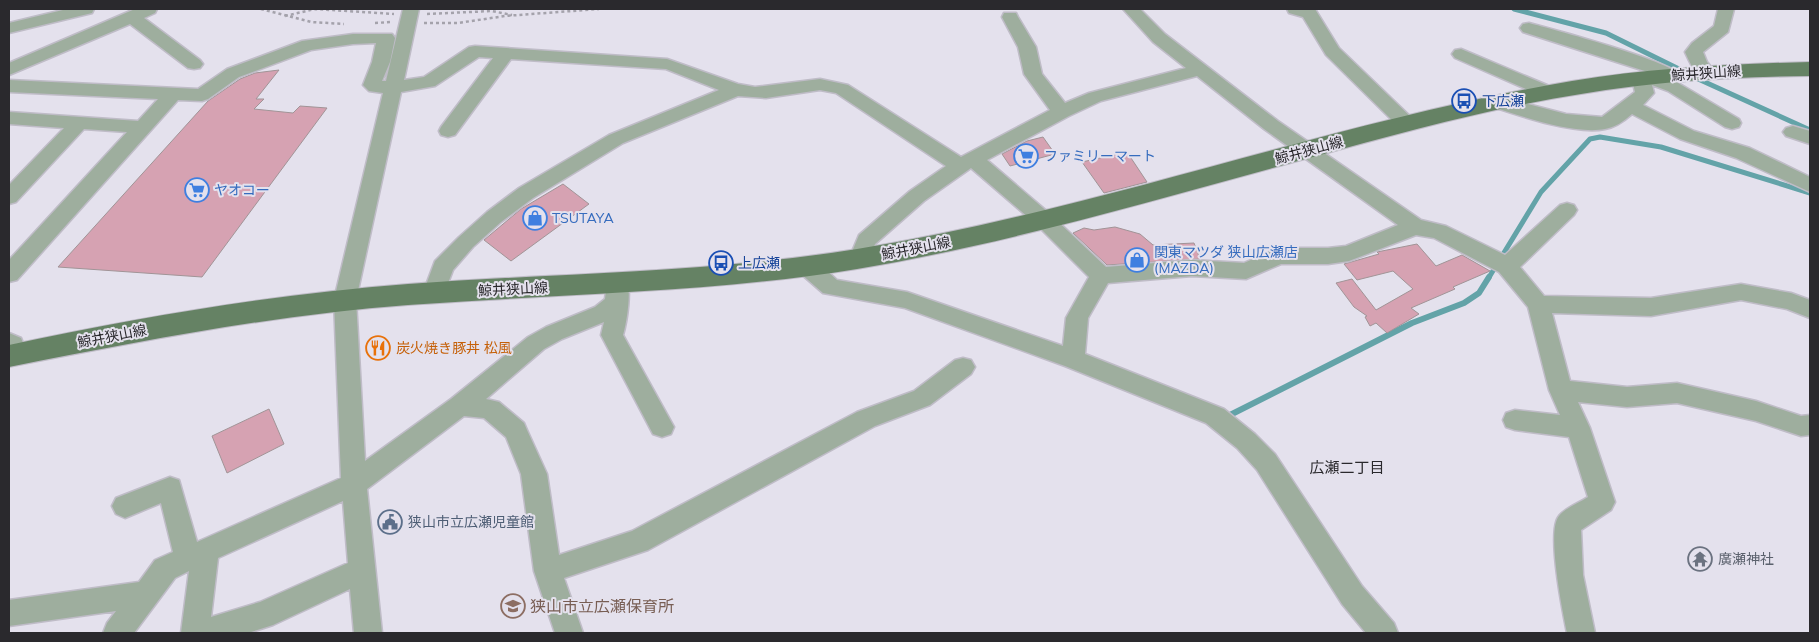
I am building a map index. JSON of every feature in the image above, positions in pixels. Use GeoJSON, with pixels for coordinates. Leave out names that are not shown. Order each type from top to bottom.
{"type":"FeatureCollection","features":[{"type":"Feature","properties":{"kind":"main road","name":"鯨井狭山線"},"geometry":{"type":"LineString","coordinates":[[11,351],[345,300],[434,293],[617,293],[714,277],[808,267],[860,259],[924,247],[1043,219],[1496,102],[1548,92],[1674,75],[1810,69]]}},
{"type":"Feature","properties":{"kind":"street"},"geometry":{"type":"LineString","coordinates":[[9,28],[86,9]]}},
{"type":"Feature","properties":{"kind":"street"},"geometry":{"type":"LineString","coordinates":[[9,70],[149,9]]}},
{"type":"Feature","properties":{"kind":"street"},"geometry":{"type":"LineString","coordinates":[[1132,9],[1141,9]]}},
{"type":"Feature","properties":{"kind":"street"},"geometry":{"type":"LineString","coordinates":[[1132,9],[1159,38],[1271,126],[1308,150],[1415,227],[1440,231],[1504,264],[1538,304],[1561,390],[1578,428],[1602,502],[1568,524],[1569,575],[1581,633]]}},
{"type":"Feature","properties":{"kind":"street"},"geometry":{"type":"LineString","coordinates":[[1296,9],[1309,14],[1317,24],[1332,51],[1407,124]]}},
{"type":"Feature","properties":{"kind":"street"},"geometry":{"type":"LineString","coordinates":[[1496,102],[1522,111],[1589,123],[1606,123],[1631,106],[1644,93],[1674,75],[1699,64],[1694,52],[1722,28],[1726,9]]}},
{"type":"Feature","properties":{"kind":"street"},"geometry":{"type":"LineString","coordinates":[[132,17],[194,64]]}},
{"type":"Feature","properties":{"kind":"street"},"geometry":{"type":"LineString","coordinates":[[1010,17],[1027,47],[1033,74],[1044,91],[1062,112]]}},
{"type":"Feature","properties":{"kind":"street"},"geometry":{"type":"LineString","coordinates":[[368,633],[354,484],[345,300],[394,87],[403,20]]}},
{"type":"Feature","properties":{"kind":"street"},"geometry":{"type":"LineString","coordinates":[[403,20],[374,75],[372,86],[394,87],[429,82],[476,51],[666,64],[679,67],[734,90],[757,93],[829,84],[966,162],[1043,219],[1100,275],[1192,268],[1246,271],[1278,256],[1328,256],[1349,253],[1415,227]]}},
{"type":"Feature","properties":{"kind":"street"},"geometry":{"type":"LineString","coordinates":[[9,86],[202,95],[233,73],[308,45],[346,40],[403,20]]}},
{"type":"Feature","properties":{"kind":"street"},"geometry":{"type":"LineString","coordinates":[[1530,28],[1649,65],[1674,75]]}},
{"type":"Feature","properties":{"kind":"street"},"geometry":{"type":"LineString","coordinates":[[448,130],[506,53]]}},
{"type":"Feature","properties":{"kind":"street"},"geometry":{"type":"LineString","coordinates":[[1461,54],[1548,92]]}},
{"type":"Feature","properties":{"kind":"street"},"geometry":{"type":"LineString","coordinates":[[860,259],[866,240],[917,196],[966,162],[1095,97],[1200,70]]}},
{"type":"Feature","properties":{"kind":"street"},"geometry":{"type":"LineString","coordinates":[[1674,75],[1674,87],[1695,102],[1732,123]]}},
{"type":"Feature","properties":{"kind":"street"},"geometry":{"type":"LineString","coordinates":[[434,293],[443,267],[466,242],[494,217],[526,193],[616,139],[734,90]]}},
{"type":"Feature","properties":{"kind":"street"},"geometry":{"type":"LineString","coordinates":[[9,274],[173,94]]}},
{"type":"Feature","properties":{"kind":"street"},"geometry":{"type":"LineString","coordinates":[[1631,106],[1687,135],[1743,153],[1810,184]]}},
{"type":"Feature","properties":{"kind":"street"},"geometry":{"type":"LineString","coordinates":[[10,120],[141,127]]}},
{"type":"Feature","properties":{"kind":"street"},"geometry":{"type":"LineString","coordinates":[[9,197],[79,123]]}},
{"type":"Feature","properties":{"kind":"street"},"geometry":{"type":"LineString","coordinates":[[1504,264],[1566,210]]}},
{"type":"Feature","properties":{"kind":"street"},"geometry":{"type":"LineString","coordinates":[[808,267],[831,287],[907,300],[1073,359],[1215,416],[1246,441],[1266,462],[1352,595],[1384,633]]}},
{"type":"Feature","properties":{"kind":"street"},"geometry":{"type":"LineString","coordinates":[[1073,359],[1077,318],[1100,275]]}},
{"type":"Feature","properties":{"kind":"street"},"geometry":{"type":"LineString","coordinates":[[1538,304],[1651,307],[1741,292],[1791,301],[1810,309]]}},
{"type":"Feature","properties":{"kind":"street"},"geometry":{"type":"LineString","coordinates":[[117,633],[165,570],[354,484],[460,406],[536,343],[604,313],[617,293]]}},
{"type":"Feature","properties":{"kind":"street"},"geometry":{"type":"LineString","coordinates":[[617,293],[616,320],[612,335],[662,426]]}},
{"type":"Feature","properties":{"kind":"street"},"geometry":{"type":"LineString","coordinates":[[548,572],[639,541],[866,419],[922,398],[963,367]]}},
{"type":"Feature","properties":{"kind":"street"},"geometry":{"type":"LineString","coordinates":[[1561,390],[1627,397],[1677,393],[1756,411],[1801,426],[1810,425]]}},
{"type":"Feature","properties":{"kind":"street"},"geometry":{"type":"LineString","coordinates":[[460,406],[490,409],[515,430],[534,474],[548,572],[569,633]]}},
{"type":"Feature","properties":{"kind":"street"},"geometry":{"type":"LineString","coordinates":[[1515,420],[1578,428]]}},
{"type":"Feature","properties":{"kind":"street"},"geometry":{"type":"LineString","coordinates":[[125,506],[170,488],[197,555],[195,633]]}},
{"type":"Feature","properties":{"kind":"street"},"geometry":{"type":"LineString","coordinates":[[204,633],[263,615],[363,570]]}},
{"type":"Feature","properties":{"kind":"street"},"geometry":{"type":"LineString","coordinates":[[9,613],[146,594]]}},
{"type":"Feature","properties":{"kind":"path"},"geometry":{"type":"LineString","coordinates":[[261,9],[319,23],[353,24]]}},
{"type":"Feature","properties":{"kind":"path"},"geometry":{"type":"LineString","coordinates":[[285,16],[315,9],[403,20],[458,23],[512,15],[599,9]]}},
{"type":"Feature","properties":{"kind":"path"},"geometry":{"type":"LineString","coordinates":[[371,23],[492,11],[512,15]]}},
{"type":"Feature","properties":{"kind":"building","name":"ヤオコー"},"geometry":{"type":"Polygon","coordinates":[[[279,70],[256,99],[264,99],[254,109],[293,113],[300,106],[327,108],[202,277],[58,267],[208,101],[240,79],[255,73],[279,70]]]}},
{"type":"Feature","properties":{"kind":"building"},"geometry":{"type":"Polygon","coordinates":[[[1043,137],[1055,154],[1010,166],[1002,154],[1027,141],[1043,137]]]}},
{"type":"Feature","properties":{"kind":"building"},"geometry":{"type":"Polygon","coordinates":[[[1127,152],[1147,182],[1104,193],[1082,162],[1127,152]]]}},
{"type":"Feature","properties":{"kind":"building","name":"TSUTAYA"},"geometry":{"type":"Polygon","coordinates":[[[563,184],[589,204],[511,261],[484,240],[521,209],[563,184]]]}},
{"type":"Feature","properties":{"kind":"building"},"geometry":{"type":"Polygon","coordinates":[[[1115,227],[1140,234],[1153,245],[1194,243],[1200,259],[1107,265],[1073,233],[1084,228],[1094,230],[1115,227]]]}},
{"type":"Feature","properties":{"kind":"building"},"geometry":{"type":"Polygon","coordinates":[[[1417,244],[1436,266],[1462,255],[1490,271],[1411,308],[1419,314],[1387,333],[1376,323],[1370,326],[1365,317],[1367,316],[1354,307],[1336,283],[1352,279],[1376,310],[1413,289],[1393,271],[1357,280],[1344,264],[1379,254],[1377,252],[1417,244]]]}},
{"type":"Feature","properties":{"kind":"building"},"geometry":{"type":"Polygon","coordinates":[[[269,409],[284,444],[227,473],[212,436],[269,409]]]}},
{"type":"Feature","properties":{"kind":"waterway"},"geometry":{"type":"LineString","coordinates":[[1514,9],[1606,33],[1683,71]]}},
{"type":"Feature","properties":{"kind":"waterway"},"geometry":{"type":"LineString","coordinates":[[1696,78],[1810,130]]}},
{"type":"Feature","properties":{"kind":"waterway"},"geometry":{"type":"LineString","coordinates":[[1488,279],[1541,192],[1590,139],[1600,137],[1661,147],[1810,193]]}},
{"type":"Feature","properties":{"kind":"waterway"},"geometry":{"type":"LineString","coordinates":[[1230,415],[1412,323],[1464,303],[1479,293],[1489,277]]}},
{"type":"Feature","properties":{"kind":"place","name":"下広瀬"},"geometry":{"type":"Point","coordinates":[1464,101]}},
{"type":"Feature","properties":{"kind":"place","name":"ファミリーマート"},"geometry":{"type":"Point","coordinates":[1026,156]}},
{"type":"Feature","properties":{"kind":"place","name":"ヤオコー"},"geometry":{"type":"Point","coordinates":[197,190]}},
{"type":"Feature","properties":{"kind":"place","name":"TSUTAYA"},"geometry":{"type":"Point","coordinates":[535,218]}},
{"type":"Feature","properties":{"kind":"place","name":"関東マツダ 狭山広瀬店 (MAZDA)"},"geometry":{"type":"Point","coordinates":[1137,260]}},
{"type":"Feature","properties":{"kind":"place","name":"上広瀬"},"geometry":{"type":"Point","coordinates":[721,263]}},
{"type":"Feature","properties":{"kind":"place","name":"炭火焼き豚丼 松風"},"geometry":{"type":"Point","coordinates":[378,348]}},
{"type":"Feature","properties":{"kind":"place","name":"狭山市立広瀬児童館"},"geometry":{"type":"Point","coordinates":[390,522]}},
{"type":"Feature","properties":{"kind":"place","name":"廣瀬神社"},"geometry":{"type":"Point","coordinates":[1700,559]}},
{"type":"Feature","properties":{"kind":"place","name":"狭山市立広瀬保育所"},"geometry":{"type":"Point","coordinates":[513,606]}},
{"type":"Feature","properties":{"kind":"district","name":"広瀬二丁目"},"geometry":{"type":"Point","coordinates":[1347,467]}}]}
